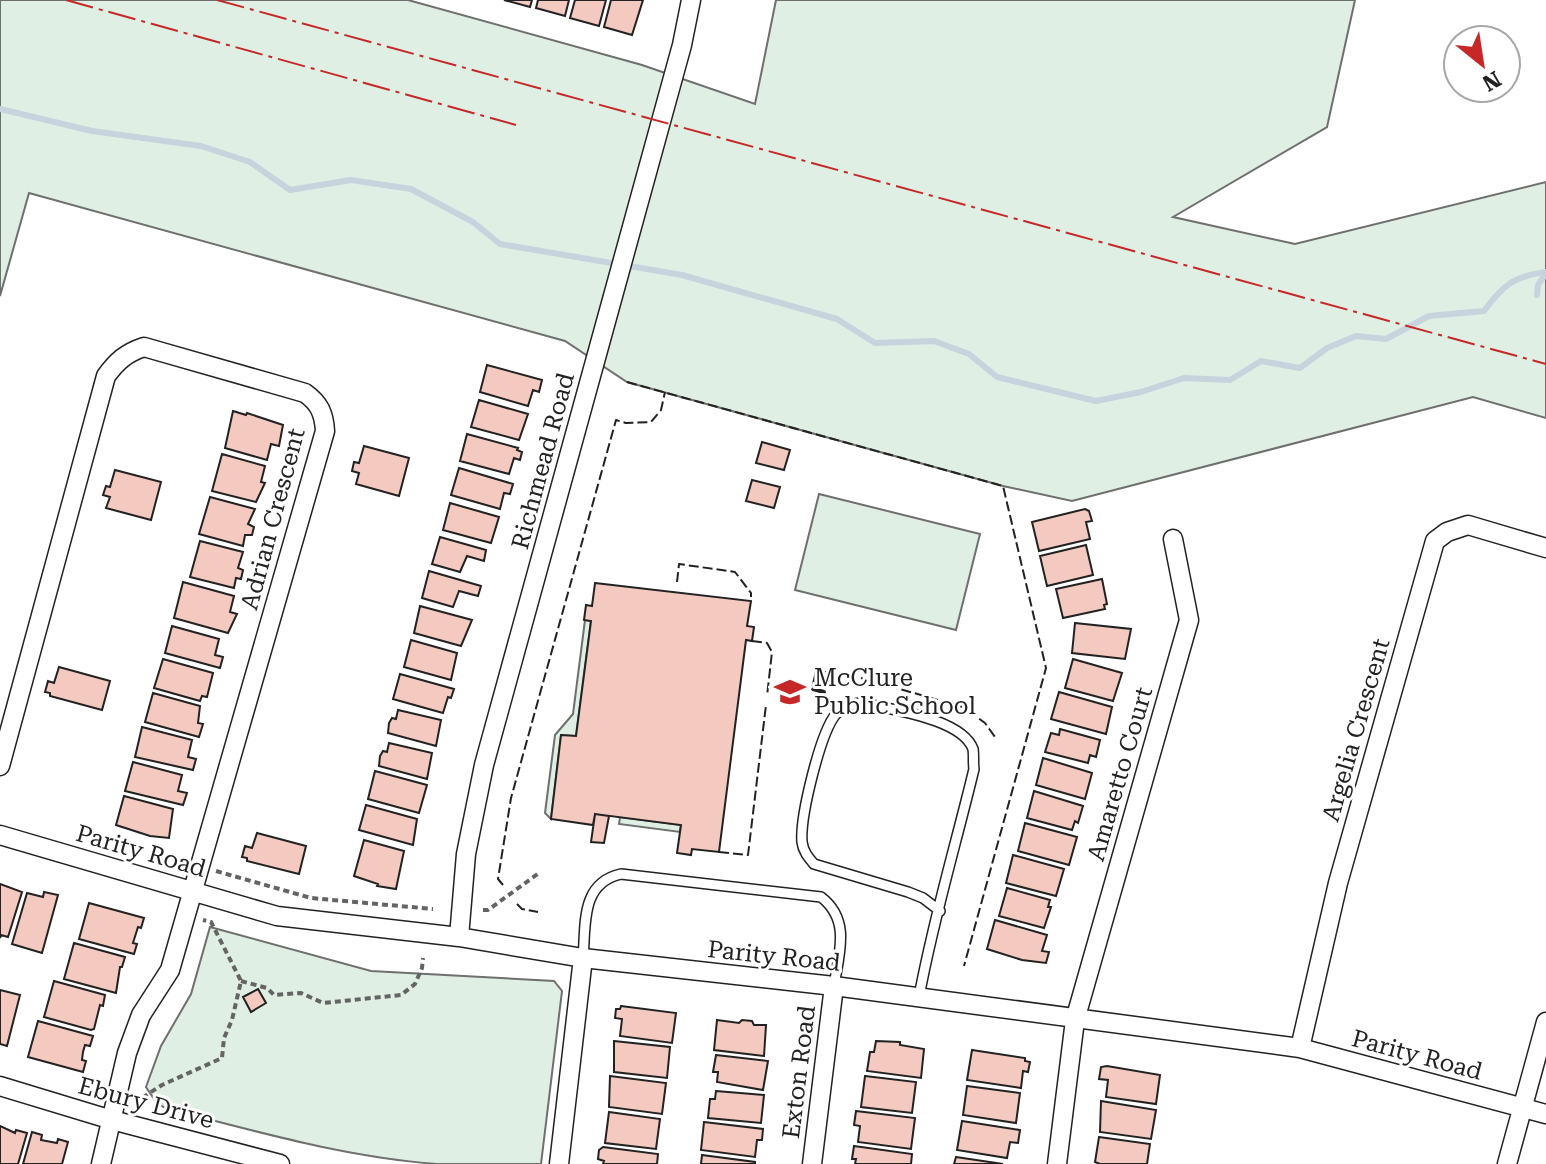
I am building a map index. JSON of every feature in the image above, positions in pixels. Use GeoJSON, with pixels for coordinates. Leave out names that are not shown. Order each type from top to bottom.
{"type":"FeatureCollection","features":[{"type":"Feature","properties":{"kind":"street","name":"Richmead Road"},"geometry":{"type":"LineString","coordinates":[[459,937],[466,854],[484,765],[682,45],[691,0]]}},
{"type":"Feature","properties":{"kind":"street","name":"Adrian Crescent"},"geometry":{"type":"LineString","coordinates":[[0,766],[106,376],[116,362],[144,347],[305,393],[321,409],[325,431],[170,970],[141,1015],[127,1053],[101,1164]]}},
{"type":"Feature","properties":{"kind":"street","name":"Argelia Crescent"},"geometry":{"type":"LineString","coordinates":[[1300,1048],[1338,883],[1435,541],[1447,532],[1468,525],[1546,548]]}},
{"type":"Feature","properties":{"kind":"street","name":"Amaretto Court"},"geometry":{"type":"LineString","coordinates":[[1057,1164],[1075,1020],[1189,620],[1173,539]]}},
{"type":"Feature","properties":{"kind":"street","name":"Parity Road"},"geometry":{"type":"LineString","coordinates":[[0,835],[277,916],[459,937],[583,958],[834,986],[1300,1048],[1546,1114]]}},
{"type":"Feature","properties":{"kind":"street"},"geometry":{"type":"LineString","coordinates":[[559,1164],[583,958]]}},
{"type":"Feature","properties":{"kind":"street","name":"Exton Road"},"geometry":{"type":"LineString","coordinates":[[812,1164],[834,986]]}},
{"type":"Feature","properties":{"kind":"street"},"geometry":{"type":"LineString","coordinates":[[1507,1164],[1546,1022]]}},
{"type":"Feature","properties":{"kind":"street","name":"Ebury Drive"},"geometry":{"type":"LineString","coordinates":[[0,1086],[112,1120],[280,1164]]}},
{"type":"Feature","properties":{"kind":"lane"},"geometry":{"type":"LineString","coordinates":[[919,997],[926,958],[940,911],[974,769],[973,750],[962,733],[948,725],[864,703],[853,703],[834,717],[826,731],[805,805],[803,848],[814,864],[908,892],[923,898],[940,911]]}},
{"type":"Feature","properties":{"kind":"lane"},"geometry":{"type":"LineString","coordinates":[[583,958],[588,902],[608,877],[621,874],[821,897],[832,905],[840,919],[842,936],[834,986]]}},
{"type":"Feature","properties":{"kind":"path"},"geometry":{"type":"LineString","coordinates":[[216,871],[311,898],[429,910]]}},
{"type":"Feature","properties":{"kind":"path"},"geometry":{"type":"LineString","coordinates":[[483,910],[488,910],[539,873]]}},
{"type":"Feature","properties":{"kind":"path"},"geometry":{"type":"LineString","coordinates":[[112,1120],[145,1094],[222,1058],[224,1038],[232,1020],[241,981],[211,922],[203,920]]}},
{"type":"Feature","properties":{"kind":"path"},"geometry":{"type":"LineString","coordinates":[[241,981],[267,988],[274,995],[301,993],[323,1003],[387,998],[411,989],[422,968],[423,958]]}},
{"type":"Feature","properties":{"kind":"green space"},"geometry":{"type":"Polygon","coordinates":[[[0,0],[408,0],[642,65],[755,104],[776,0],[1355,0],[1327,127],[1173,217],[1295,244],[1546,182],[1546,418],[1473,397],[1072,501],[1003,486],[627,382],[565,341],[29,193],[0,296],[0,0]]]}},
{"type":"Feature","properties":{"kind":"green space"},"geometry":{"type":"Polygon","coordinates":[[[819,494],[980,534],[956,630],[795,590],[819,494]]]}},
{"type":"Feature","properties":{"kind":"green space"},"geometry":{"type":"Polygon","coordinates":[[[585,620],[591,621],[576,736],[561,735],[551,819],[545,813],[555,735],[573,714],[585,620]]]}},
{"type":"Feature","properties":{"kind":"green space"},"geometry":{"type":"Polygon","coordinates":[[[620,817],[681,825],[680,832],[619,824],[620,817]]]}},
{"type":"Feature","properties":{"kind":"green space"},"geometry":{"type":"Polygon","coordinates":[[[210,927],[371,971],[554,981],[562,991],[541,1164],[437,1164],[368,1156],[165,1108],[156,1102],[146,1087],[161,1046],[191,994],[210,927]]]}},
{"type":"Feature","properties":{"kind":"building"},"geometry":{"type":"Polygon","coordinates":[[[504,0],[532,0],[530,7],[504,0]]]}},
{"type":"Feature","properties":{"kind":"building"},"geometry":{"type":"Polygon","coordinates":[[[538,0],[569,0],[565,16],[536,8],[538,0]]]}},
{"type":"Feature","properties":{"kind":"building"},"geometry":{"type":"Polygon","coordinates":[[[575,0],[606,0],[599,26],[570,18],[575,0]]]}},
{"type":"Feature","properties":{"kind":"building"},"geometry":{"type":"Polygon","coordinates":[[[611,0],[643,0],[632,35],[604,27],[611,0]]]}},
{"type":"Feature","properties":{"kind":"building"},"geometry":{"type":"Polygon","coordinates":[[[487,365],[542,380],[539,392],[533,390],[528,406],[480,392],[487,365]]]}},
{"type":"Feature","properties":{"kind":"building"},"geometry":{"type":"Polygon","coordinates":[[[479,400],[528,414],[519,440],[471,427],[479,400]]]}},
{"type":"Feature","properties":{"kind":"building"},"geometry":{"type":"Polygon","coordinates":[[[233,411],[283,425],[279,446],[271,444],[267,460],[225,448],[233,411]]]}},
{"type":"Feature","properties":{"kind":"building"},"geometry":{"type":"Polygon","coordinates":[[[467,434],[518,448],[522,452],[520,460],[514,458],[509,474],[460,461],[467,434]]]}},
{"type":"Feature","properties":{"kind":"building"},"geometry":{"type":"Polygon","coordinates":[[[762,442],[790,450],[784,470],[756,463],[762,442]]]}},
{"type":"Feature","properties":{"kind":"building"},"geometry":{"type":"Polygon","coordinates":[[[364,446],[409,458],[399,496],[356,484],[359,473],[352,471],[354,462],[359,463],[364,446]]]}},
{"type":"Feature","properties":{"kind":"building"},"geometry":{"type":"Polygon","coordinates":[[[222,454],[265,466],[261,482],[265,483],[256,502],[212,491],[222,454]]]}},
{"type":"Feature","properties":{"kind":"building"},"geometry":{"type":"Polygon","coordinates":[[[459,468],[513,484],[510,494],[504,493],[500,509],[451,495],[459,468]]]}},
{"type":"Feature","properties":{"kind":"building"},"geometry":{"type":"Polygon","coordinates":[[[115,470],[161,482],[151,520],[106,508],[110,497],[103,495],[106,486],[110,487],[115,470]]]}},
{"type":"Feature","properties":{"kind":"building"},"geometry":{"type":"Polygon","coordinates":[[[752,480],[780,487],[774,508],[746,501],[752,480]]]}},
{"type":"Feature","properties":{"kind":"building"},"geometry":{"type":"Polygon","coordinates":[[[210,497],[255,509],[248,524],[254,527],[252,535],[245,535],[243,546],[199,534],[210,497]]]}},
{"type":"Feature","properties":{"kind":"building"},"geometry":{"type":"Polygon","coordinates":[[[450,503],[499,517],[491,543],[443,530],[450,503]]]}},
{"type":"Feature","properties":{"kind":"building"},"geometry":{"type":"Polygon","coordinates":[[[1085,509],[1089,511],[1092,521],[1086,522],[1090,539],[1039,551],[1032,522],[1085,509]]]}},
{"type":"Feature","properties":{"kind":"building"},"geometry":{"type":"Polygon","coordinates":[[[440,537],[486,550],[484,561],[467,556],[460,572],[432,564],[440,537]]]}},
{"type":"Feature","properties":{"kind":"building"},"geometry":{"type":"Polygon","coordinates":[[[200,541],[243,552],[238,568],[243,570],[241,579],[236,578],[234,588],[190,577],[200,541]]]}},
{"type":"Feature","properties":{"kind":"building"},"geometry":{"type":"Polygon","coordinates":[[[1086,545],[1093,575],[1047,586],[1040,556],[1086,545]]]}},
{"type":"Feature","properties":{"kind":"building"},"geometry":{"type":"Polygon","coordinates":[[[429,571],[481,586],[478,596],[459,591],[453,607],[422,598],[429,571]]]}},
{"type":"Feature","properties":{"kind":"building"},"geometry":{"type":"Polygon","coordinates":[[[1102,579],[1107,604],[1104,605],[1105,609],[1063,618],[1056,589],[1102,579]]]}},
{"type":"Feature","properties":{"kind":"building"},"geometry":{"type":"Polygon","coordinates":[[[183,582],[234,596],[230,612],[237,614],[228,633],[174,618],[183,582]]]}},
{"type":"Feature","properties":{"kind":"building"},"geometry":{"type":"Polygon","coordinates":[[[595,583],[751,601],[747,626],[754,627],[752,641],[746,640],[719,852],[692,849],[691,855],[677,853],[681,825],[595,814],[593,825],[551,819],[561,735],[576,736],[591,621],[584,620],[586,605],[592,606],[595,583]]]}},
{"type":"Feature","properties":{"kind":"building"},"geometry":{"type":"Polygon","coordinates":[[[420,606],[472,620],[461,646],[414,633],[420,606]]]}},
{"type":"Feature","properties":{"kind":"building"},"geometry":{"type":"Polygon","coordinates":[[[1075,623],[1131,629],[1125,659],[1072,653],[1075,623]]]}},
{"type":"Feature","properties":{"kind":"building"},"geometry":{"type":"Polygon","coordinates":[[[172,626],[219,639],[215,655],[223,657],[220,668],[165,653],[172,626]]]}},
{"type":"Feature","properties":{"kind":"building"},"geometry":{"type":"Polygon","coordinates":[[[411,640],[457,653],[451,680],[404,667],[411,640]]]}},
{"type":"Feature","properties":{"kind":"building"},"geometry":{"type":"Polygon","coordinates":[[[163,659],[213,673],[207,697],[202,696],[200,701],[154,688],[163,659]]]}},
{"type":"Feature","properties":{"kind":"building"},"geometry":{"type":"Polygon","coordinates":[[[1073,659],[1122,673],[1113,701],[1065,688],[1073,659]]]}},
{"type":"Feature","properties":{"kind":"building"},"geometry":{"type":"Polygon","coordinates":[[[59,667],[110,681],[102,710],[45,692],[48,681],[54,683],[59,667]]]}},
{"type":"Feature","properties":{"kind":"building"},"geometry":{"type":"Polygon","coordinates":[[[400,674],[454,689],[443,713],[393,699],[400,674]]]}},
{"type":"Feature","properties":{"kind":"building"},"geometry":{"type":"Polygon","coordinates":[[[1059,692],[1112,707],[1106,734],[1051,719],[1059,692]]]}},
{"type":"Feature","properties":{"kind":"building"},"geometry":{"type":"Polygon","coordinates":[[[153,693],[200,706],[198,723],[203,724],[199,737],[145,722],[153,693]]]}},
{"type":"Feature","properties":{"kind":"building"},"geometry":{"type":"Polygon","coordinates":[[[398,710],[441,720],[436,746],[388,733],[389,723],[392,718],[396,719],[398,710]]]}},
{"type":"Feature","properties":{"kind":"building"},"geometry":{"type":"Polygon","coordinates":[[[142,727],[192,740],[188,757],[196,759],[193,770],[135,757],[142,727]]]}},
{"type":"Feature","properties":{"kind":"building"},"geometry":{"type":"Polygon","coordinates":[[[1060,729],[1100,740],[1096,757],[1090,755],[1088,763],[1045,752],[1051,733],[1059,735],[1060,729]]]}},
{"type":"Feature","properties":{"kind":"building"},"geometry":{"type":"Polygon","coordinates":[[[389,743],[432,753],[427,779],[379,766],[380,756],[383,751],[387,752],[389,743]]]}},
{"type":"Feature","properties":{"kind":"building"},"geometry":{"type":"Polygon","coordinates":[[[1043,758],[1092,773],[1085,799],[1036,785],[1043,758]]]}},
{"type":"Feature","properties":{"kind":"building"},"geometry":{"type":"Polygon","coordinates":[[[133,762],[182,775],[178,791],[187,793],[183,805],[125,791],[133,762]]]}},
{"type":"Feature","properties":{"kind":"building"},"geometry":{"type":"Polygon","coordinates":[[[375,771],[427,785],[419,813],[368,799],[375,771]]]}},
{"type":"Feature","properties":{"kind":"building"},"geometry":{"type":"Polygon","coordinates":[[[1034,791],[1083,806],[1078,823],[1075,821],[1072,830],[1027,818],[1034,791]]]}},
{"type":"Feature","properties":{"kind":"building"},"geometry":{"type":"Polygon","coordinates":[[[124,796],[173,809],[169,838],[150,836],[116,825],[124,796]]]}},
{"type":"Feature","properties":{"kind":"building"},"geometry":{"type":"Polygon","coordinates":[[[366,805],[417,819],[413,845],[359,830],[366,805]]]}},
{"type":"Feature","properties":{"kind":"building"},"geometry":{"type":"Polygon","coordinates":[[[595,814],[609,816],[604,843],[591,842],[595,814]]]}},
{"type":"Feature","properties":{"kind":"building"},"geometry":{"type":"Polygon","coordinates":[[[1025,823],[1077,837],[1069,865],[1018,851],[1025,823]]]}},
{"type":"Feature","properties":{"kind":"building"},"geometry":{"type":"Polygon","coordinates":[[[257,833],[306,846],[299,874],[247,861],[242,857],[245,846],[252,848],[257,833]]]}},
{"type":"Feature","properties":{"kind":"building"},"geometry":{"type":"Polygon","coordinates":[[[364,840],[404,851],[396,889],[377,886],[354,876],[364,840]]]}},
{"type":"Feature","properties":{"kind":"building"},"geometry":{"type":"Polygon","coordinates":[[[1013,855],[1064,869],[1056,896],[1006,883],[1013,855]]]}},
{"type":"Feature","properties":{"kind":"building"},"geometry":{"type":"Polygon","coordinates":[[[0,884],[22,892],[8,937],[1,935],[0,938],[0,884]]]}},
{"type":"Feature","properties":{"kind":"building"},"geometry":{"type":"Polygon","coordinates":[[[1007,888],[1050,900],[1048,907],[1051,907],[1044,928],[999,916],[1007,888]]]}},
{"type":"Feature","properties":{"kind":"building"},"geometry":{"type":"Polygon","coordinates":[[[44,892],[58,895],[42,953],[12,944],[27,893],[43,897],[44,892]]]}},
{"type":"Feature","properties":{"kind":"building"},"geometry":{"type":"Polygon","coordinates":[[[89,903],[144,918],[133,943],[137,944],[134,954],[79,939],[89,903]]]}},
{"type":"Feature","properties":{"kind":"building"},"geometry":{"type":"Polygon","coordinates":[[[995,920],[1047,935],[1042,951],[1049,952],[1046,963],[1022,960],[987,949],[995,920]]]}},
{"type":"Feature","properties":{"kind":"building"},"geometry":{"type":"Polygon","coordinates":[[[74,943],[125,957],[120,967],[116,993],[64,979],[74,943]]]}},
{"type":"Feature","properties":{"kind":"building"},"geometry":{"type":"Polygon","coordinates":[[[54,981],[105,995],[94,1029],[44,1017],[54,981]]]}},
{"type":"Feature","properties":{"kind":"building"},"geometry":{"type":"Polygon","coordinates":[[[258,989],[266,1003],[251,1012],[243,997],[258,989]]]}},
{"type":"Feature","properties":{"kind":"building"},"geometry":{"type":"Polygon","coordinates":[[[0,990],[20,995],[7,1046],[0,1044],[0,990]]]}},
{"type":"Feature","properties":{"kind":"building"},"geometry":{"type":"Polygon","coordinates":[[[621,1006],[676,1013],[672,1043],[620,1036],[622,1019],[615,1018],[616,1009],[621,1006]]]}},
{"type":"Feature","properties":{"kind":"building"},"geometry":{"type":"Polygon","coordinates":[[[717,1020],[752,1021],[754,1025],[766,1025],[764,1056],[714,1050],[717,1020]]]}},
{"type":"Feature","properties":{"kind":"building"},"geometry":{"type":"Polygon","coordinates":[[[38,1021],[93,1036],[90,1046],[85,1045],[83,1052],[82,1060],[86,1061],[83,1072],[28,1057],[38,1021]]]}},
{"type":"Feature","properties":{"kind":"building"},"geometry":{"type":"Polygon","coordinates":[[[614,1041],[670,1047],[667,1078],[614,1072],[614,1041]]]}},
{"type":"Feature","properties":{"kind":"building"},"geometry":{"type":"Polygon","coordinates":[[[876,1041],[900,1042],[900,1045],[924,1049],[921,1078],[867,1071],[870,1052],[874,1052],[876,1041]]]}},
{"type":"Feature","properties":{"kind":"building"},"geometry":{"type":"Polygon","coordinates":[[[972,1050],[1025,1058],[1030,1062],[1028,1072],[1023,1071],[1021,1088],[967,1080],[972,1050]]]}},
{"type":"Feature","properties":{"kind":"building"},"geometry":{"type":"Polygon","coordinates":[[[716,1055],[768,1061],[763,1090],[717,1082],[718,1072],[713,1072],[716,1055]]]}},
{"type":"Feature","properties":{"kind":"building"},"geometry":{"type":"Polygon","coordinates":[[[1101,1067],[1160,1075],[1156,1104],[1106,1097],[1108,1080],[1099,1079],[1101,1067]]]}},
{"type":"Feature","properties":{"kind":"building"},"geometry":{"type":"Polygon","coordinates":[[[610,1076],[666,1083],[662,1114],[609,1107],[610,1076]]]}},
{"type":"Feature","properties":{"kind":"building"},"geometry":{"type":"Polygon","coordinates":[[[865,1076],[916,1082],[912,1113],[861,1107],[865,1076]]]}},
{"type":"Feature","properties":{"kind":"building"},"geometry":{"type":"Polygon","coordinates":[[[967,1086],[1020,1093],[1016,1123],[963,1115],[967,1086]]]}},
{"type":"Feature","properties":{"kind":"building"},"geometry":{"type":"Polygon","coordinates":[[[716,1091],[764,1095],[761,1123],[708,1118],[710,1099],[715,1099],[716,1091]]]}},
{"type":"Feature","properties":{"kind":"building"},"geometry":{"type":"Polygon","coordinates":[[[1101,1101],[1156,1110],[1151,1139],[1100,1132],[1101,1101]]]}},
{"type":"Feature","properties":{"kind":"building"},"geometry":{"type":"Polygon","coordinates":[[[856,1111],[915,1118],[911,1149],[858,1142],[860,1126],[854,1125],[856,1111]]]}},
{"type":"Feature","properties":{"kind":"building"},"geometry":{"type":"Polygon","coordinates":[[[609,1112],[660,1119],[656,1149],[605,1143],[609,1112]]]}},
{"type":"Feature","properties":{"kind":"building"},"geometry":{"type":"Polygon","coordinates":[[[962,1121],[1020,1130],[1018,1143],[1010,1142],[1007,1158],[957,1150],[962,1121]]]}},
{"type":"Feature","properties":{"kind":"building"},"geometry":{"type":"Polygon","coordinates":[[[704,1122],[763,1129],[762,1140],[757,1140],[755,1157],[701,1150],[704,1122]]]}},
{"type":"Feature","properties":{"kind":"building"},"geometry":{"type":"Polygon","coordinates":[[[0,1126],[15,1133],[16,1130],[27,1133],[18,1164],[0,1164],[0,1126]]]}},
{"type":"Feature","properties":{"kind":"building"},"geometry":{"type":"Polygon","coordinates":[[[32,1132],[42,1135],[41,1140],[68,1142],[62,1164],[23,1164],[32,1132]]]}},
{"type":"Feature","properties":{"kind":"building"},"geometry":{"type":"Polygon","coordinates":[[[1099,1137],[1150,1144],[1147,1164],[1095,1162],[1099,1137]]]}},
{"type":"Feature","properties":{"kind":"building"},"geometry":{"type":"Polygon","coordinates":[[[854,1146],[912,1154],[911,1164],[855,1164],[856,1159],[852,1159],[854,1146]]]}},
{"type":"Feature","properties":{"kind":"building"},"geometry":{"type":"Polygon","coordinates":[[[603,1147],[658,1154],[657,1164],[603,1164],[604,1161],[598,1159],[599,1150],[603,1147]]]}},
{"type":"Feature","properties":{"kind":"building"},"geometry":{"type":"Polygon","coordinates":[[[702,1155],[755,1162],[755,1164],[701,1164],[702,1155]]]}},
{"type":"Feature","properties":{"kind":"building"},"geometry":{"type":"Polygon","coordinates":[[[956,1157],[1003,1164],[954,1164],[956,1157]]]}},
{"type":"Feature","properties":{"kind":"waterway"},"geometry":{"type":"LineString","coordinates":[[0,109],[92,131],[201,146],[250,162],[290,190],[351,180],[411,189],[473,222],[500,244],[682,275],[837,319],[875,343],[934,341],[969,354],[997,377],[1096,401],[1141,392],[1184,378],[1230,380],[1261,361],[1300,368],[1327,348],[1356,336],[1386,339],[1429,316],[1484,311],[1510,283],[1546,272]]}},
{"type":"Feature","properties":{"kind":"waterway"},"geometry":{"type":"LineString","coordinates":[[1537,295],[1538,285],[1546,273]]}},
{"type":"Feature","properties":{"kind":"fence"},"geometry":{"type":"LineString","coordinates":[[627,382],[1003,486],[1046,668],[964,966]]}},
{"type":"Feature","properties":{"kind":"fence"},"geometry":{"type":"LineString","coordinates":[[503,885],[498,879],[511,798],[616,420],[626,423],[651,422],[661,410],[665,392]]}},
{"type":"Feature","properties":{"kind":"fence"},"geometry":{"type":"LineString","coordinates":[[677,582],[679,564],[735,572],[751,597]]}},
{"type":"Feature","properties":{"kind":"fence"},"geometry":{"type":"LineString","coordinates":[[752,641],[767,643],[772,652],[767,696]]}},
{"type":"Feature","properties":{"kind":"fence"},"geometry":{"type":"LineString","coordinates":[[861,678],[963,707],[985,723],[995,737]]}},
{"type":"Feature","properties":{"kind":"fence"},"geometry":{"type":"LineString","coordinates":[[719,852],[748,855],[766,705]]}},
{"type":"Feature","properties":{"kind":"fence"},"geometry":{"type":"LineString","coordinates":[[517,904],[522,909],[538,912]]}},
{"type":"Feature","properties":{"kind":"wall"},"geometry":{"type":"LineString","coordinates":[[824,692],[813,689],[817,671],[829,674]]}},
{"type":"Feature","properties":{"kind":"power"},"geometry":{"type":"LineString","coordinates":[[66,0],[516,125]]}},
{"type":"Feature","properties":{"kind":"power"},"geometry":{"type":"LineString","coordinates":[[217,0],[1546,364]]}},
{"type":"Feature","properties":{"kind":"place","name":"McClure Public School"},"geometry":{"type":"Point","coordinates":[790,692]}}]}
